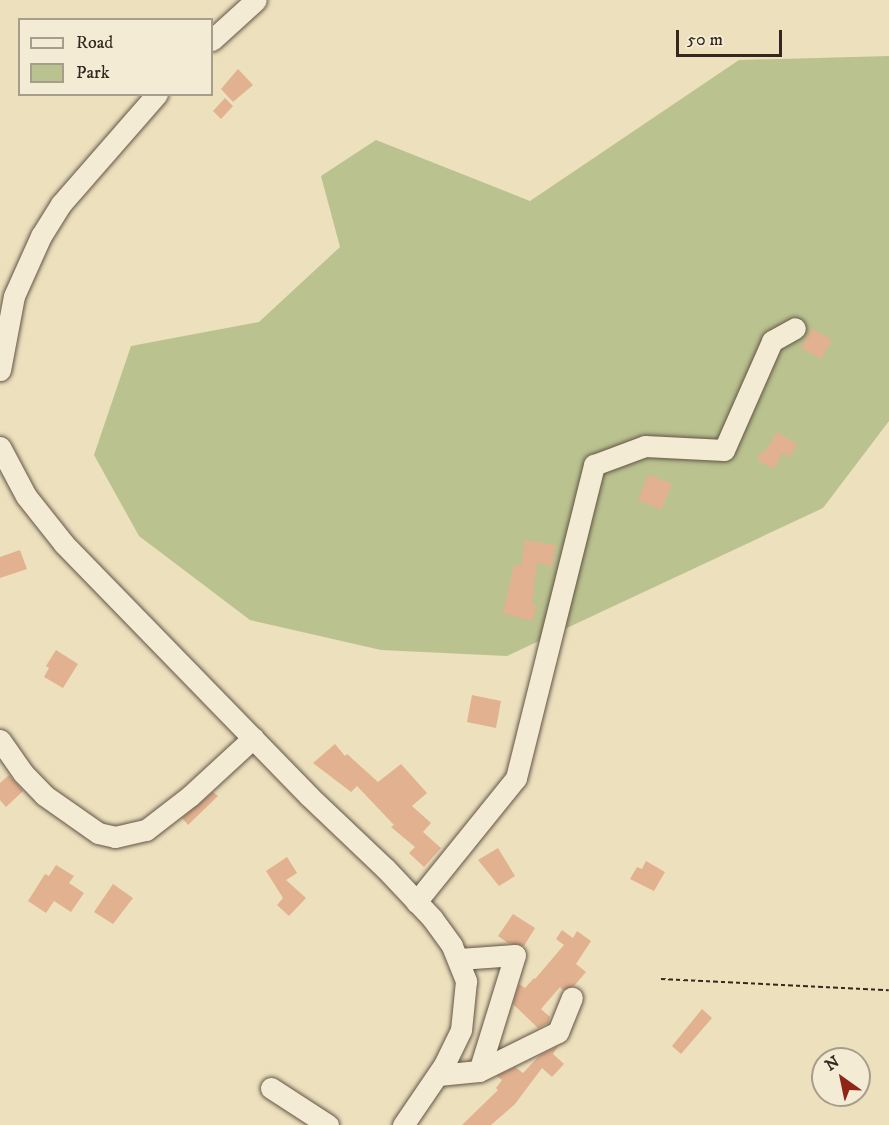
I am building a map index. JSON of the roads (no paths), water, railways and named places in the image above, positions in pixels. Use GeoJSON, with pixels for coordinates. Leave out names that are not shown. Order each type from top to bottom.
{"type":"FeatureCollection","features":[{"type":"Feature","properties":{"kind":"street"},"geometry":{"type":"LineString","coordinates":[[213,39],[256,0]]}},
{"type":"Feature","properties":{"kind":"street"},"geometry":{"type":"LineString","coordinates":[[0,370],[14,296],[41,236],[61,204],[155,96]]}},
{"type":"Feature","properties":{"kind":"street"},"geometry":{"type":"LineString","coordinates":[[416,902],[516,778],[594,465],[645,446],[724,450],[772,341],[795,328]]}},
{"type":"Feature","properties":{"kind":"street"},"geometry":{"type":"LineString","coordinates":[[0,447],[26,496],[43,519],[253,738],[432,918],[459,959],[466,981],[461,1030],[438,1075],[403,1125]]}},
{"type":"Feature","properties":{"kind":"street"},"geometry":{"type":"LineString","coordinates":[[0,740],[23,773],[44,795],[98,833],[115,837],[146,830],[190,796],[253,738]]}},
{"type":"Feature","properties":{"kind":"street"},"geometry":{"type":"LineString","coordinates":[[459,959],[515,955],[479,1071]]}},
{"type":"Feature","properties":{"kind":"street"},"geometry":{"type":"LineString","coordinates":[[438,1075],[479,1071],[558,1032],[572,998]]}},
{"type":"Feature","properties":{"kind":"street"},"geometry":{"type":"LineString","coordinates":[[271,1088],[328,1125]]}}]}
